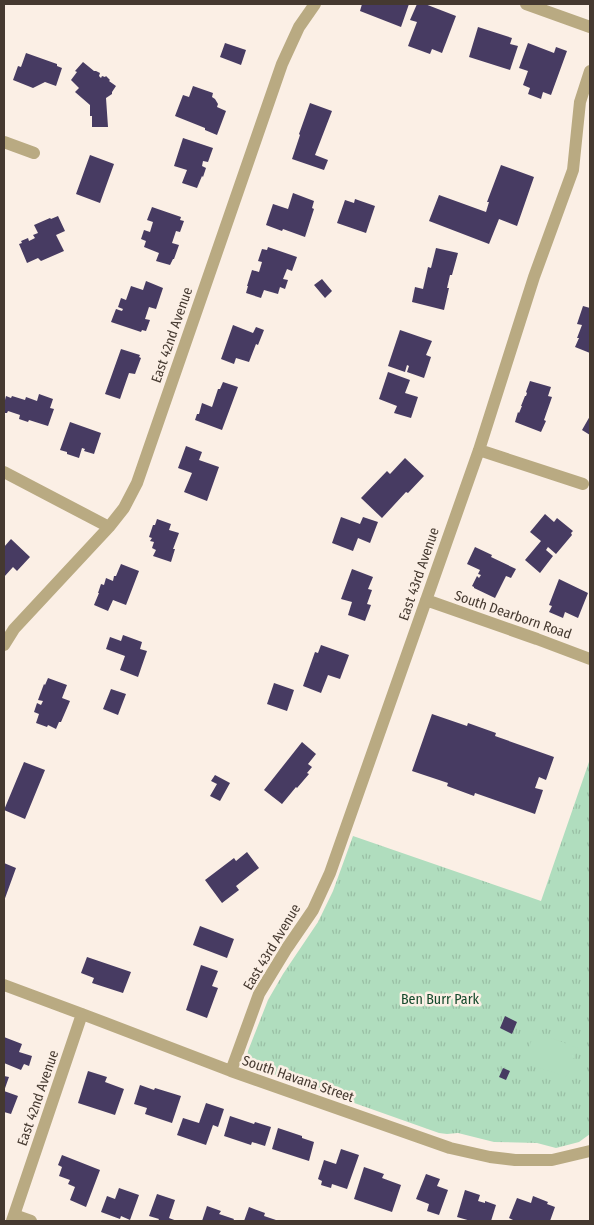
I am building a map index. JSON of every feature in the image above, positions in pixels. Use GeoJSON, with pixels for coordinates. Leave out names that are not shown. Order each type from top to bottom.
{"type":"FeatureCollection","features":[{"type":"Feature","properties":{"kind":"street","name":"East 42nd Avenue"},"geometry":{"type":"LineString","coordinates":[[4,645],[14,629],[109,527],[124,508],[137,483],[282,64],[299,27],[315,4]]}},
{"type":"Feature","properties":{"kind":"street"},"geometry":{"type":"LineString","coordinates":[[526,4],[590,27]]}},
{"type":"Feature","properties":{"kind":"street","name":"East 43rd Avenue"},"geometry":{"type":"LineString","coordinates":[[231,1071],[259,994],[313,910],[330,873],[479,450],[534,277],[573,170],[580,102],[590,70]]}},
{"type":"Feature","properties":{"kind":"street"},"geometry":{"type":"LineString","coordinates":[[4,142],[34,153]]}},
{"type":"Feature","properties":{"kind":"street"},"geometry":{"type":"LineString","coordinates":[[479,450],[583,484]]}},
{"type":"Feature","properties":{"kind":"street"},"geometry":{"type":"LineString","coordinates":[[4,472],[109,527]]}},
{"type":"Feature","properties":{"kind":"street","name":"South Dearborn Road"},"geometry":{"type":"LineString","coordinates":[[426,600],[590,658]]}},
{"type":"Feature","properties":{"kind":"street","name":"South Havana Street"},"geometry":{"type":"LineString","coordinates":[[4,986],[231,1071],[450,1148],[490,1158],[515,1160],[552,1160],[590,1152]]}},
{"type":"Feature","properties":{"kind":"street","name":"East 42nd Avenue"},"geometry":{"type":"LineString","coordinates":[[13,1218],[82,1014]]}},
{"type":"Feature","properties":{"kind":"street"},"geometry":{"type":"LineString","coordinates":[[13,1218],[31,1221]]}},
{"type":"Feature","properties":{"kind":"green space","name":"Ben Burr Park"},"geometry":{"type":"Polygon","coordinates":[[[590,759],[590,1134],[579,1142],[556,1148],[537,1143],[494,1142],[458,1133],[439,1133],[250,1066],[247,1059],[248,1051],[268,1000],[318,922],[333,891],[353,836],[541,901],[590,759]]]}},
{"type":"Feature","properties":{"kind":"green space"},"geometry":{"type":"Polygon","coordinates":[[[535,1032],[578,1048],[566,1077],[523,1062],[535,1032]]]}},
{"type":"Feature","properties":{"kind":"building"},"geometry":{"type":"Polygon","coordinates":[[[362,4],[409,4],[401,27],[360,11],[362,4]]]}},
{"type":"Feature","properties":{"kind":"building"},"geometry":{"type":"Polygon","coordinates":[[[417,4],[425,4],[456,16],[442,53],[432,49],[430,54],[408,46],[417,22],[410,20],[417,4]]]}},
{"type":"Feature","properties":{"kind":"building"},"geometry":{"type":"Polygon","coordinates":[[[478,27],[512,38],[510,44],[518,46],[510,70],[469,57],[478,27]]]}},
{"type":"Feature","properties":{"kind":"building"},"geometry":{"type":"Polygon","coordinates":[[[225,43],[246,50],[241,65],[220,57],[225,43]]]}},
{"type":"Feature","properties":{"kind":"building"},"geometry":{"type":"Polygon","coordinates":[[[528,43],[554,53],[556,47],[567,51],[551,95],[543,92],[541,99],[528,94],[530,88],[523,85],[528,71],[519,68],[528,43]]]}},
{"type":"Feature","properties":{"kind":"building"},"geometry":{"type":"Polygon","coordinates":[[[26,53],[57,64],[57,66],[62,68],[56,86],[45,82],[33,88],[13,80],[18,66],[21,67],[26,53]]]}},
{"type":"Feature","properties":{"kind":"building"},"geometry":{"type":"Polygon","coordinates":[[[83,62],[94,71],[100,73],[99,76],[101,78],[106,76],[116,86],[112,94],[106,98],[108,127],[92,127],[90,105],[75,92],[79,88],[71,80],[77,72],[75,71],[83,62]]]}},
{"type":"Feature","properties":{"kind":"building"},"geometry":{"type":"Polygon","coordinates":[[[193,86],[213,93],[212,97],[218,104],[217,107],[226,111],[217,135],[175,116],[183,95],[189,97],[193,86]]]}},
{"type":"Feature","properties":{"kind":"building"},"geometry":{"type":"Polygon","coordinates":[[[310,103],[332,111],[315,155],[328,160],[324,170],[292,159],[310,103]]]}},
{"type":"Feature","properties":{"kind":"building"},"geometry":{"type":"Polygon","coordinates":[[[183,138],[213,148],[208,162],[203,161],[202,166],[206,168],[197,188],[182,183],[187,170],[174,166],[183,138]]]}},
{"type":"Feature","properties":{"kind":"building"},"geometry":{"type":"Polygon","coordinates":[[[90,155],[114,164],[100,203],[76,194],[90,155]]]}},
{"type":"Feature","properties":{"kind":"building"},"geometry":{"type":"Polygon","coordinates":[[[501,165],[534,177],[517,226],[499,219],[489,244],[429,221],[439,195],[486,212],[489,202],[487,202],[501,165]]]}},
{"type":"Feature","properties":{"kind":"building"},"geometry":{"type":"Polygon","coordinates":[[[293,193],[314,201],[312,208],[314,209],[305,237],[266,225],[273,204],[288,209],[293,193]]]}},
{"type":"Feature","properties":{"kind":"building"},"geometry":{"type":"Polygon","coordinates":[[[355,199],[375,206],[366,233],[337,223],[345,200],[354,203],[355,199]]]}},
{"type":"Feature","properties":{"kind":"building"},"geometry":{"type":"Polygon","coordinates":[[[152,207],[181,217],[180,220],[184,221],[180,232],[176,231],[172,243],[179,245],[170,265],[156,261],[159,253],[144,247],[146,241],[141,239],[144,230],[150,232],[153,222],[147,220],[152,207]]]}},
{"type":"Feature","properties":{"kind":"building"},"geometry":{"type":"Polygon","coordinates":[[[58,216],[65,231],[56,235],[64,251],[41,261],[38,258],[27,263],[19,244],[28,238],[29,241],[35,238],[33,235],[38,233],[34,225],[58,216]]]}},
{"type":"Feature","properties":{"kind":"building"},"geometry":{"type":"Polygon","coordinates":[[[268,247],[297,257],[292,271],[287,269],[283,279],[288,280],[285,289],[280,287],[278,294],[264,290],[261,298],[246,293],[252,270],[259,272],[262,262],[258,261],[262,249],[267,250],[268,247]]]}},
{"type":"Feature","properties":{"kind":"building"},"geometry":{"type":"Polygon","coordinates":[[[436,248],[458,253],[452,275],[450,275],[444,310],[412,302],[415,287],[423,289],[428,267],[431,268],[436,248]]]}},
{"type":"Feature","properties":{"kind":"building"},"geometry":{"type":"Polygon","coordinates":[[[322,279],[332,291],[325,298],[314,285],[322,279]]]}},
{"type":"Feature","properties":{"kind":"building"},"geometry":{"type":"Polygon","coordinates":[[[146,281],[163,288],[156,309],[149,307],[145,319],[150,320],[146,331],[142,330],[141,332],[111,322],[116,309],[122,311],[123,309],[118,307],[121,298],[126,300],[131,286],[143,290],[146,281]]]}},
{"type":"Feature","properties":{"kind":"building"},"geometry":{"type":"Polygon","coordinates":[[[583,306],[590,308],[590,353],[575,347],[582,325],[577,324],[583,306]]]}},
{"type":"Feature","properties":{"kind":"building"},"geometry":{"type":"Polygon","coordinates":[[[233,325],[253,333],[256,327],[264,330],[249,362],[236,358],[234,364],[221,359],[233,325]]]}},
{"type":"Feature","properties":{"kind":"building"},"geometry":{"type":"Polygon","coordinates":[[[400,330],[432,341],[426,355],[431,357],[424,378],[407,372],[409,366],[407,365],[405,372],[388,366],[400,330]]]}},
{"type":"Feature","properties":{"kind":"building"},"geometry":{"type":"Polygon","coordinates":[[[121,349],[140,355],[139,357],[141,358],[135,374],[129,373],[120,399],[105,394],[121,349]]]}},
{"type":"Feature","properties":{"kind":"building"},"geometry":{"type":"Polygon","coordinates":[[[388,372],[410,380],[405,393],[418,397],[411,418],[394,413],[397,406],[379,399],[388,372]]]}},
{"type":"Feature","properties":{"kind":"building"},"geometry":{"type":"Polygon","coordinates":[[[530,381],[551,387],[548,396],[552,397],[541,432],[515,422],[530,381]]]}},
{"type":"Feature","properties":{"kind":"building"},"geometry":{"type":"Polygon","coordinates":[[[223,382],[238,387],[222,430],[195,420],[202,403],[212,407],[218,389],[220,389],[223,382]]]}},
{"type":"Feature","properties":{"kind":"building"},"geometry":{"type":"Polygon","coordinates":[[[39,394],[53,399],[50,408],[54,409],[48,426],[19,419],[20,415],[8,411],[4,413],[6,396],[25,400],[26,397],[37,401],[39,394]]]}},
{"type":"Feature","properties":{"kind":"building"},"geometry":{"type":"Polygon","coordinates":[[[590,416],[590,435],[582,430],[590,416]]]}},
{"type":"Feature","properties":{"kind":"building"},"geometry":{"type":"Polygon","coordinates":[[[70,422],[101,433],[94,454],[84,451],[85,449],[82,448],[79,458],[60,450],[70,422]]]}},
{"type":"Feature","properties":{"kind":"building"},"geometry":{"type":"Polygon","coordinates":[[[186,446],[202,452],[199,460],[219,467],[207,501],[184,492],[192,473],[178,468],[186,446]]]}},
{"type":"Feature","properties":{"kind":"building"},"geometry":{"type":"Polygon","coordinates":[[[405,458],[424,476],[382,518],[361,498],[387,471],[390,474],[405,458]]]}},
{"type":"Feature","properties":{"kind":"building"},"geometry":{"type":"Polygon","coordinates":[[[545,514],[554,522],[557,518],[573,531],[572,535],[556,554],[548,547],[546,550],[553,556],[540,573],[525,560],[541,541],[530,532],[545,514]]]}},
{"type":"Feature","properties":{"kind":"building"},"geometry":{"type":"Polygon","coordinates":[[[341,517],[360,524],[363,517],[378,522],[370,543],[358,538],[353,551],[332,543],[341,517]]]}},
{"type":"Feature","properties":{"kind":"building"},"geometry":{"type":"Polygon","coordinates":[[[157,519],[171,524],[169,530],[179,533],[173,549],[175,549],[171,562],[153,556],[156,550],[152,548],[154,542],[150,541],[152,538],[149,537],[157,519]]]}},
{"type":"Feature","properties":{"kind":"building"},"geometry":{"type":"Polygon","coordinates":[[[11,539],[30,557],[17,571],[13,567],[4,577],[4,547],[11,539]]]}},
{"type":"Feature","properties":{"kind":"building"},"geometry":{"type":"Polygon","coordinates":[[[475,547],[516,569],[511,578],[506,576],[495,598],[472,586],[477,576],[479,578],[481,575],[478,574],[480,570],[467,564],[475,547]]]}},
{"type":"Feature","properties":{"kind":"building"},"geometry":{"type":"Polygon","coordinates":[[[121,564],[139,571],[126,605],[113,600],[108,611],[94,605],[101,584],[104,585],[106,578],[113,581],[121,564]]]}},
{"type":"Feature","properties":{"kind":"building"},"geometry":{"type":"Polygon","coordinates":[[[352,569],[373,577],[368,589],[372,590],[367,604],[371,605],[365,621],[348,615],[352,602],[341,599],[352,569]]]}},
{"type":"Feature","properties":{"kind":"building"},"geometry":{"type":"Polygon","coordinates":[[[559,579],[588,593],[578,618],[565,612],[563,618],[549,612],[552,606],[549,605],[559,579]]]}},
{"type":"Feature","properties":{"kind":"building"},"geometry":{"type":"Polygon","coordinates":[[[123,635],[142,642],[140,649],[147,651],[138,677],[120,670],[125,656],[106,649],[110,637],[121,641],[123,635]]]}},
{"type":"Feature","properties":{"kind":"building"},"geometry":{"type":"Polygon","coordinates":[[[321,645],[349,655],[340,679],[328,675],[321,693],[303,686],[315,652],[318,653],[321,645]]]}},
{"type":"Feature","properties":{"kind":"building"},"geometry":{"type":"Polygon","coordinates":[[[48,678],[67,685],[62,698],[70,701],[56,729],[48,725],[47,727],[36,723],[39,714],[34,712],[37,703],[41,705],[43,701],[38,700],[48,678]]]}},
{"type":"Feature","properties":{"kind":"building"},"geometry":{"type":"Polygon","coordinates":[[[274,683],[294,690],[287,711],[267,704],[274,683]]]}},
{"type":"Feature","properties":{"kind":"building"},"geometry":{"type":"Polygon","coordinates":[[[111,689],[126,694],[118,715],[103,709],[111,689]]]}},
{"type":"Feature","properties":{"kind":"building"},"geometry":{"type":"Polygon","coordinates":[[[432,714],[467,726],[468,723],[496,733],[495,736],[554,757],[546,780],[539,777],[535,788],[543,790],[535,814],[475,793],[474,796],[447,786],[448,783],[412,771],[432,714]]]}},
{"type":"Feature","properties":{"kind":"building"},"geometry":{"type":"Polygon","coordinates":[[[302,742],[316,754],[308,764],[312,767],[307,773],[309,774],[282,804],[264,790],[302,742]]]}},
{"type":"Feature","properties":{"kind":"building"},"geometry":{"type":"Polygon","coordinates":[[[24,762],[45,770],[25,819],[4,810],[24,762]]]}},
{"type":"Feature","properties":{"kind":"building"},"geometry":{"type":"Polygon","coordinates":[[[215,775],[230,783],[220,801],[210,796],[217,784],[211,781],[215,775]]]}},
{"type":"Feature","properties":{"kind":"building"},"geometry":{"type":"Polygon","coordinates":[[[247,852],[259,868],[236,886],[239,890],[222,903],[205,880],[234,858],[236,861],[247,852]]]}},
{"type":"Feature","properties":{"kind":"building"},"geometry":{"type":"Polygon","coordinates":[[[4,863],[16,868],[4,901],[4,863]]]}},
{"type":"Feature","properties":{"kind":"building"},"geometry":{"type":"Polygon","coordinates":[[[200,926],[234,939],[227,958],[193,945],[200,926]]]}},
{"type":"Feature","properties":{"kind":"building"},"geometry":{"type":"Polygon","coordinates":[[[87,957],[131,972],[123,993],[92,983],[94,978],[81,973],[87,957]]]}},
{"type":"Feature","properties":{"kind":"building"},"geometry":{"type":"Polygon","coordinates":[[[201,965],[218,971],[212,986],[218,988],[207,1018],[186,1010],[201,965]]]}},
{"type":"Feature","properties":{"kind":"building"},"geometry":{"type":"Polygon","coordinates":[[[505,1016],[517,1022],[512,1034],[500,1028],[505,1016]]]}},
{"type":"Feature","properties":{"kind":"building"},"geometry":{"type":"Polygon","coordinates":[[[4,1037],[22,1044],[19,1052],[32,1056],[29,1066],[24,1064],[21,1070],[4,1063],[4,1037]]]}},
{"type":"Feature","properties":{"kind":"building"},"geometry":{"type":"Polygon","coordinates":[[[503,1068],[510,1071],[506,1080],[499,1077],[503,1068]]]}},
{"type":"Feature","properties":{"kind":"building"},"geometry":{"type":"Polygon","coordinates":[[[88,1071],[107,1077],[105,1082],[124,1089],[115,1115],[78,1103],[88,1071]]]}},
{"type":"Feature","properties":{"kind":"building"},"geometry":{"type":"Polygon","coordinates":[[[4,1076],[9,1077],[4,1091],[4,1076]]]}},
{"type":"Feature","properties":{"kind":"building"},"geometry":{"type":"Polygon","coordinates":[[[140,1085],[181,1096],[172,1123],[145,1114],[147,1108],[134,1104],[140,1085]]]}},
{"type":"Feature","properties":{"kind":"building"},"geometry":{"type":"Polygon","coordinates":[[[4,1091],[18,1096],[11,1114],[4,1112],[4,1091]]]}},
{"type":"Feature","properties":{"kind":"building"},"geometry":{"type":"Polygon","coordinates":[[[206,1103],[224,1109],[218,1127],[213,1125],[206,1145],[177,1135],[183,1118],[199,1123],[206,1103]]]}},
{"type":"Feature","properties":{"kind":"building"},"geometry":{"type":"Polygon","coordinates":[[[230,1116],[254,1124],[255,1122],[271,1127],[265,1146],[252,1142],[251,1145],[224,1136],[230,1116]]]}},
{"type":"Feature","properties":{"kind":"building"},"geometry":{"type":"Polygon","coordinates":[[[278,1128],[314,1142],[309,1161],[272,1149],[278,1128]]]}},
{"type":"Feature","properties":{"kind":"building"},"geometry":{"type":"Polygon","coordinates":[[[341,1149],[359,1155],[347,1189],[332,1184],[331,1188],[321,1185],[322,1181],[318,1179],[324,1160],[336,1164],[341,1149]]]}},
{"type":"Feature","properties":{"kind":"building"},"geometry":{"type":"Polygon","coordinates":[[[62,1155],[100,1170],[86,1207],[70,1200],[75,1187],[68,1184],[70,1180],[59,1176],[62,1167],[58,1165],[62,1155]]]}},
{"type":"Feature","properties":{"kind":"building"},"geometry":{"type":"Polygon","coordinates":[[[364,1167],[384,1174],[382,1178],[401,1185],[392,1212],[354,1199],[364,1167]]]}},
{"type":"Feature","properties":{"kind":"building"},"geometry":{"type":"Polygon","coordinates":[[[426,1174],[440,1179],[437,1186],[448,1190],[439,1215],[427,1211],[429,1204],[416,1199],[426,1174]]]}},
{"type":"Feature","properties":{"kind":"building"},"geometry":{"type":"Polygon","coordinates":[[[119,1188],[139,1195],[130,1220],[121,1216],[120,1219],[101,1212],[107,1196],[115,1199],[119,1188]]]}},
{"type":"Feature","properties":{"kind":"building"},"geometry":{"type":"Polygon","coordinates":[[[465,1190],[480,1195],[478,1201],[485,1203],[485,1201],[496,1205],[491,1221],[471,1221],[457,1217],[465,1190]]]}},
{"type":"Feature","properties":{"kind":"building"},"geometry":{"type":"Polygon","coordinates":[[[157,1194],[175,1200],[169,1218],[177,1221],[158,1221],[159,1219],[149,1216],[157,1194]]]}},
{"type":"Feature","properties":{"kind":"building"},"geometry":{"type":"Polygon","coordinates":[[[533,1196],[555,1207],[550,1221],[513,1221],[509,1218],[517,1198],[531,1203],[533,1196]]]}},
{"type":"Feature","properties":{"kind":"building"},"geometry":{"type":"Polygon","coordinates":[[[207,1206],[221,1211],[219,1214],[234,1219],[233,1221],[202,1221],[207,1206]]]}},
{"type":"Feature","properties":{"kind":"building"},"geometry":{"type":"Polygon","coordinates":[[[249,1207],[265,1213],[264,1216],[279,1221],[244,1221],[249,1207]]]}}]}
